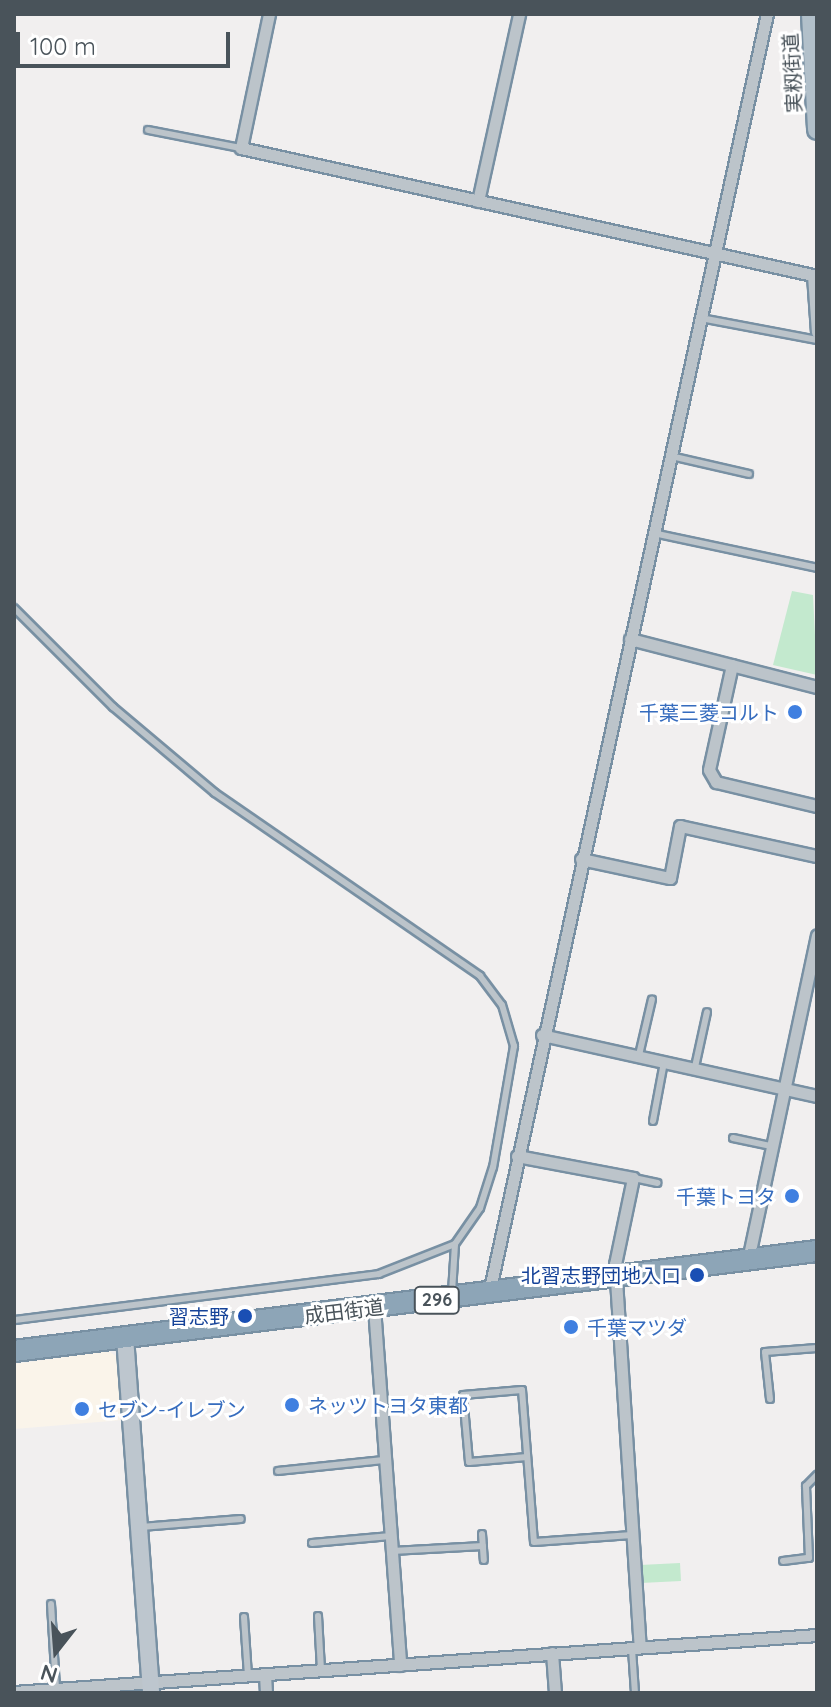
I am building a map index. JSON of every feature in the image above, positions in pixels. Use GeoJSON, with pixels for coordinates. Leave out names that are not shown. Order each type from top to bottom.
{"type":"FeatureCollection","features":[{"type":"Feature","properties":{"kind":"highway","name":"成田街道"},"geometry":{"type":"LineString","coordinates":[[14,1351],[817,1251]]}},
{"type":"Feature","properties":{"kind":"main road","name":"実籾街道"},"geometry":{"type":"LineString","coordinates":[[811,14],[817,130]]}},
{"type":"Feature","properties":{"kind":"street"},"geometry":{"type":"LineString","coordinates":[[269,14],[241,148],[815,275],[817,332]]}},
{"type":"Feature","properties":{"kind":"street"},"geometry":{"type":"LineString","coordinates":[[478,201],[519,14]]}},
{"type":"Feature","properties":{"kind":"street"},"geometry":{"type":"LineString","coordinates":[[489,1293],[542,1035],[767,14]]}},
{"type":"Feature","properties":{"kind":"street"},"geometry":{"type":"LineString","coordinates":[[630,639],[817,687]]}},
{"type":"Feature","properties":{"kind":"street"},"geometry":{"type":"LineString","coordinates":[[732,665],[709,770],[716,782],[817,806]]}},
{"type":"Feature","properties":{"kind":"street"},"geometry":{"type":"LineString","coordinates":[[581,859],[670,878],[680,826],[817,856]]}},
{"type":"Feature","properties":{"kind":"street"},"geometry":{"type":"LineString","coordinates":[[748,1260],[817,935]]}},
{"type":"Feature","properties":{"kind":"street"},"geometry":{"type":"LineString","coordinates":[[542,1035],[817,1096]]}},
{"type":"Feature","properties":{"kind":"street"},"geometry":{"type":"LineString","coordinates":[[517,1156],[633,1178],[615,1276],[636,1647]]}},
{"type":"Feature","properties":{"kind":"street"},"geometry":{"type":"LineString","coordinates":[[374,1307],[400,1665]]}},
{"type":"Feature","properties":{"kind":"street"},"geometry":{"type":"LineString","coordinates":[[125,1337],[151,1688]]}},
{"type":"Feature","properties":{"kind":"street"},"geometry":{"type":"LineString","coordinates":[[14,1692],[151,1688],[248,1675],[817,1635]]}},
{"type":"Feature","properties":{"kind":"street"},"geometry":{"type":"LineString","coordinates":[[552,1653],[555,1693]]}},
{"type":"Feature","properties":{"kind":"street"},"geometry":{"type":"LineString","coordinates":[[265,1674],[266,1693]]}},
{"type":"Feature","properties":{"kind":"lane"},"geometry":{"type":"LineString","coordinates":[[148,130],[241,148]]}},
{"type":"Feature","properties":{"kind":"lane"},"geometry":{"type":"LineString","coordinates":[[701,318],[817,340]]}},
{"type":"Feature","properties":{"kind":"lane"},"geometry":{"type":"LineString","coordinates":[[671,456],[749,474]]}},
{"type":"Feature","properties":{"kind":"lane"},"geometry":{"type":"LineString","coordinates":[[653,533],[817,568]]}},
{"type":"Feature","properties":{"kind":"lane"},"geometry":{"type":"LineString","coordinates":[[14,608],[113,707],[215,793],[490,985],[509,1023],[513,1065],[480,1208],[455,1244],[452,1298]]}},
{"type":"Feature","properties":{"kind":"lane"},"geometry":{"type":"LineString","coordinates":[[639,1055],[652,999]]}},
{"type":"Feature","properties":{"kind":"lane"},"geometry":{"type":"LineString","coordinates":[[695,1067],[707,1012]]}},
{"type":"Feature","properties":{"kind":"lane"},"geometry":{"type":"LineString","coordinates":[[653,1121],[664,1061]]}},
{"type":"Feature","properties":{"kind":"lane"},"geometry":{"type":"LineString","coordinates":[[733,1138],[771,1146]]}},
{"type":"Feature","properties":{"kind":"lane"},"geometry":{"type":"LineString","coordinates":[[633,1178],[657,1183]]}},
{"type":"Feature","properties":{"kind":"lane"},"geometry":{"type":"LineString","coordinates":[[14,1320],[379,1274],[455,1244]]}},
{"type":"Feature","properties":{"kind":"lane"},"geometry":{"type":"LineString","coordinates":[[770,1399],[765,1352],[817,1348]]}},
{"type":"Feature","properties":{"kind":"lane"},"geometry":{"type":"LineString","coordinates":[[527,1457],[469,1462],[463,1395],[522,1390],[534,1542],[632,1535]]}},
{"type":"Feature","properties":{"kind":"lane"},"geometry":{"type":"LineString","coordinates":[[278,1471],[385,1460]]}},
{"type":"Feature","properties":{"kind":"lane"},"geometry":{"type":"LineString","coordinates":[[783,1561],[809,1558],[806,1486],[817,1475]]}},
{"type":"Feature","properties":{"kind":"lane"},"geometry":{"type":"LineString","coordinates":[[139,1527],[241,1519]]}},
{"type":"Feature","properties":{"kind":"lane"},"geometry":{"type":"LineString","coordinates":[[482,1534],[484,1560]]}},
{"type":"Feature","properties":{"kind":"lane"},"geometry":{"type":"LineString","coordinates":[[312,1543],[391,1536]]}},
{"type":"Feature","properties":{"kind":"lane"},"geometry":{"type":"LineString","coordinates":[[392,1551],[483,1546]]}},
{"type":"Feature","properties":{"kind":"lane"},"geometry":{"type":"LineString","coordinates":[[51,1604],[56,1691]]}},
{"type":"Feature","properties":{"kind":"lane"},"geometry":{"type":"LineString","coordinates":[[318,1616],[321,1670]]}},
{"type":"Feature","properties":{"kind":"lane"},"geometry":{"type":"LineString","coordinates":[[244,1617],[248,1675]]}},
{"type":"Feature","properties":{"kind":"lane"},"geometry":{"type":"LineString","coordinates":[[635,1693],[636,1647]]}},
{"type":"Feature","properties":{"kind":"shaded area"},"geometry":{"type":"Polygon","coordinates":[[[109,1351],[118,1358],[123,1420],[14,1429],[14,1364],[109,1351]]]}},
{"type":"Feature","properties":{"kind":"green space"},"geometry":{"type":"Polygon","coordinates":[[[792,591],[813,595],[817,675],[773,665],[792,591]]]}},
{"type":"Feature","properties":{"kind":"green space"},"geometry":{"type":"Polygon","coordinates":[[[680,1563],[681,1581],[641,1583],[640,1565],[680,1563]]]}},
{"type":"Feature","properties":{"kind":"place","name":"千葉三菱コルト"},"geometry":{"type":"Point","coordinates":[795,712]}},
{"type":"Feature","properties":{"kind":"place","name":"千葉トヨタ"},"geometry":{"type":"Point","coordinates":[792,1196]}},
{"type":"Feature","properties":{"kind":"place","name":"北習志野団地入口"},"geometry":{"type":"Point","coordinates":[697,1275]}},
{"type":"Feature","properties":{"kind":"place","name":"習志野"},"geometry":{"type":"Point","coordinates":[245,1316]}},
{"type":"Feature","properties":{"kind":"place","name":"千葉マツダ"},"geometry":{"type":"Point","coordinates":[571,1327]}},
{"type":"Feature","properties":{"kind":"place","name":"ネッツトヨタ東都"},"geometry":{"type":"Point","coordinates":[292,1405]}},
{"type":"Feature","properties":{"kind":"place","name":"セブン-イレブン"},"geometry":{"type":"Point","coordinates":[82,1409]}}]}
